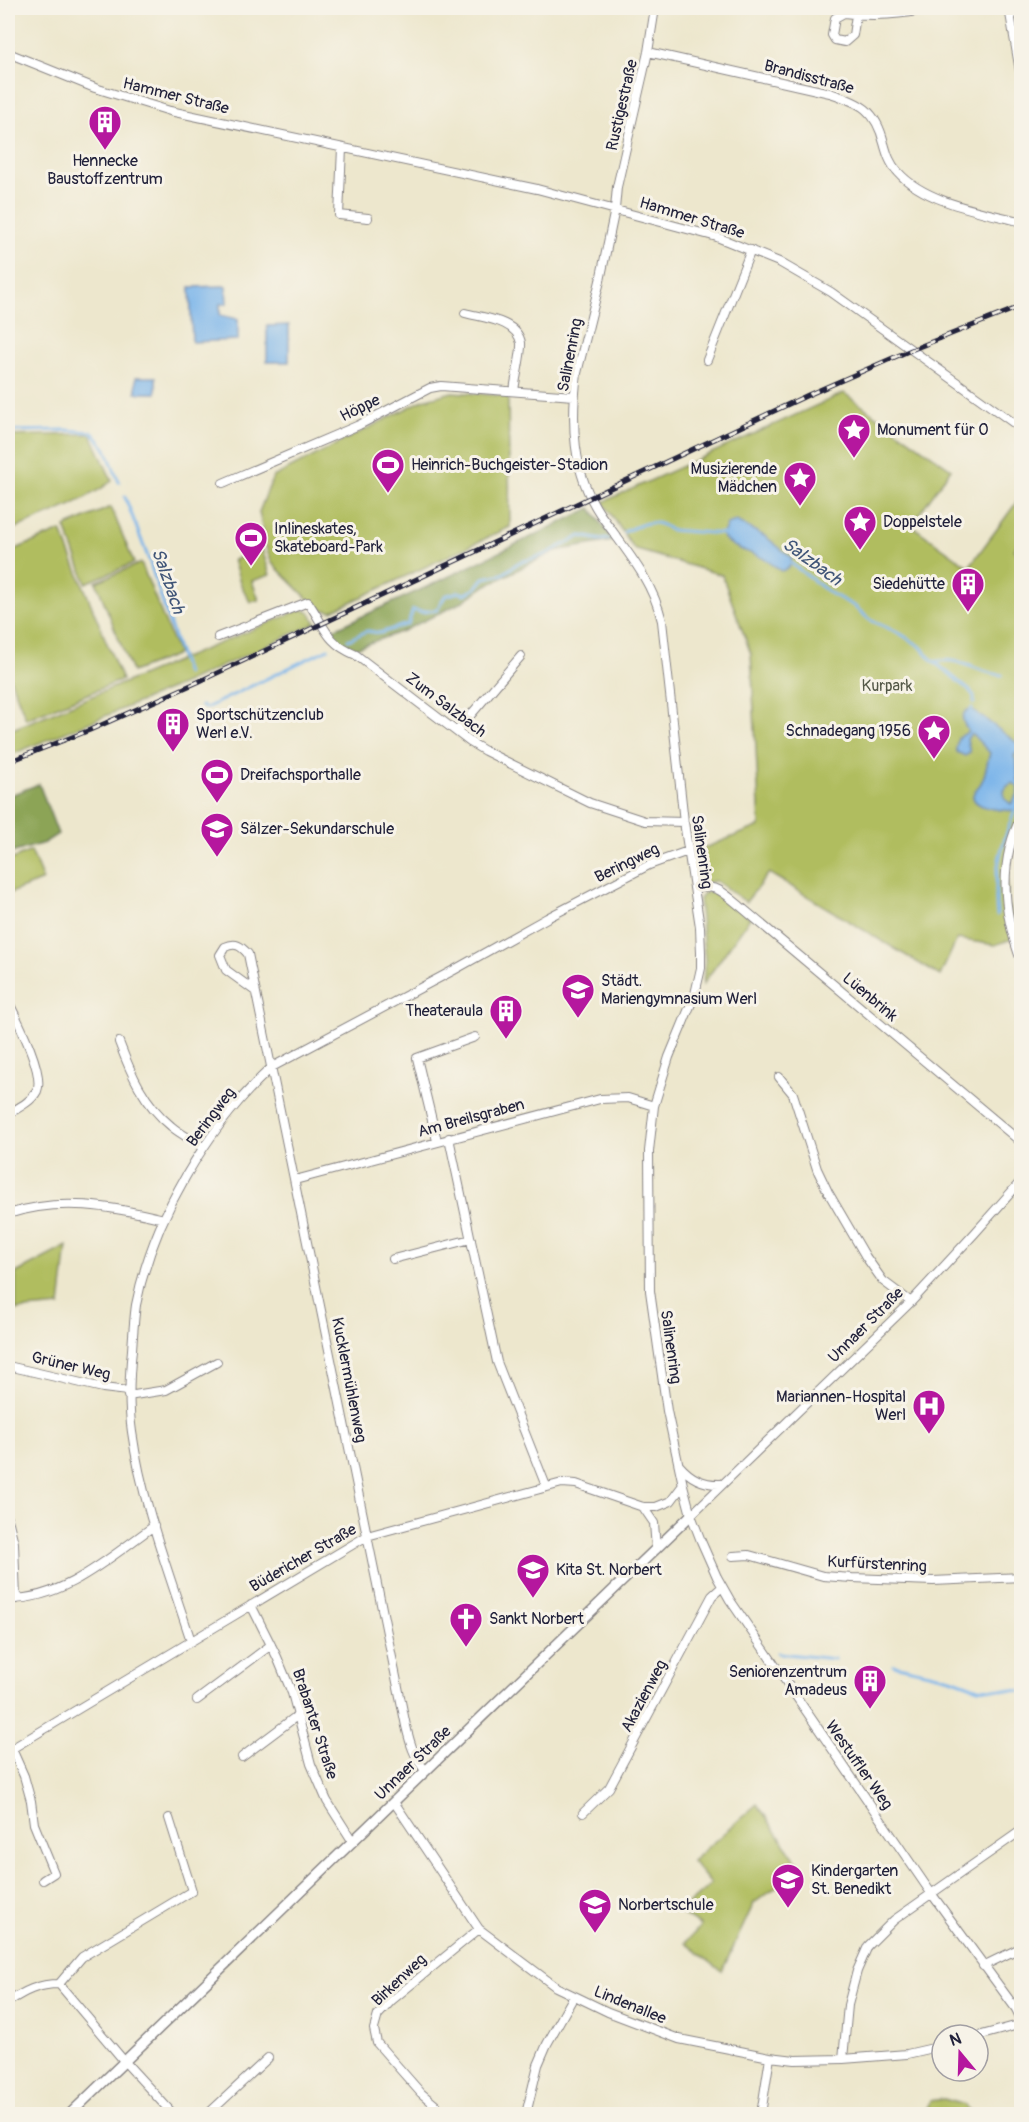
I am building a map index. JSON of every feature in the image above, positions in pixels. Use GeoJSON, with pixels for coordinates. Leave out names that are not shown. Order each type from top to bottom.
{"type":"FeatureCollection","features":[{"type":"Feature","properties":{"kind":"street","name":"Rustigestraße"},"geometry":{"type":"LineString","coordinates":[[615,209],[617,187],[648,52],[655,8]]}},
{"type":"Feature","properties":{"kind":"street"},"geometry":{"type":"LineString","coordinates":[[856,15],[853,35],[845,42],[835,40],[832,35],[835,18],[844,10],[856,15],[915,12],[930,8]]}},
{"type":"Feature","properties":{"kind":"street"},"geometry":{"type":"LineString","coordinates":[[1009,8],[1022,83]]}},
{"type":"Feature","properties":{"kind":"street","name":"Brandisstraße"},"geometry":{"type":"LineString","coordinates":[[648,52],[830,93],[860,104],[873,115],[882,132],[891,163],[898,173],[912,185],[949,202],[1022,222]]}},
{"type":"Feature","properties":{"kind":"street","name":"Hammer Straße"},"geometry":{"type":"LineString","coordinates":[[8,53],[95,88],[170,111],[537,189],[717,237],[779,262],[831,292],[1022,429]]}},
{"type":"Feature","properties":{"kind":"street"},"geometry":{"type":"LineString","coordinates":[[342,148],[339,216],[368,218]]}},
{"type":"Feature","properties":{"kind":"street","name":"Salinenring"},"geometry":{"type":"LineString","coordinates":[[615,209],[577,372],[574,396],[576,451],[581,478],[596,507],[628,551],[658,604],[662,621],[684,822],[700,927],[701,968],[695,994],[669,1057],[654,1106],[649,1151],[650,1291],[665,1402],[691,1515]]}},
{"type":"Feature","properties":{"kind":"street"},"geometry":{"type":"LineString","coordinates":[[707,360],[751,250]]}},
{"type":"Feature","properties":{"kind":"street"},"geometry":{"type":"LineString","coordinates":[[465,313],[502,323],[515,330],[521,343],[514,391]]}},
{"type":"Feature","properties":{"kind":"street","name":"Höppe"},"geometry":{"type":"LineString","coordinates":[[223,483],[359,425],[430,388],[441,386],[574,396]]}},
{"type":"Feature","properties":{"kind":"street","name":"Zum Salzbach"},"geometry":{"type":"LineString","coordinates":[[218,638],[308,602],[329,637],[340,649],[356,655],[485,751],[590,803],[645,821],[684,822]]}},
{"type":"Feature","properties":{"kind":"street"},"geometry":{"type":"LineString","coordinates":[[458,731],[521,656]]}},
{"type":"Feature","properties":{"kind":"street"},"geometry":{"type":"LineString","coordinates":[[1022,815],[1014,831],[1006,862],[1005,883],[1009,927],[1022,963]]}},
{"type":"Feature","properties":{"kind":"street","name":"Beringweg"},"geometry":{"type":"LineString","coordinates":[[191,1641],[154,1526],[139,1470],[131,1431],[128,1394],[136,1305],[148,1263],[164,1219],[203,1147],[250,1087],[272,1067],[655,862],[688,851]]}},
{"type":"Feature","properties":{"kind":"street","name":"Lüenbrink"},"geometry":{"type":"LineString","coordinates":[[694,888],[711,886],[717,888],[763,924],[1022,1143]]}},
{"type":"Feature","properties":{"kind":"street","name":"Kucklermühlenweg"},"geometry":{"type":"LineString","coordinates":[[255,991],[226,970],[220,959],[223,949],[229,945],[239,945],[248,954],[406,1726],[412,1750],[426,1771]]}},
{"type":"Feature","properties":{"kind":"street"},"geometry":{"type":"LineString","coordinates":[[8,1001],[28,1044],[39,1079],[39,1085],[33,1098],[8,1114]]}},
{"type":"Feature","properties":{"kind":"street"},"geometry":{"type":"LineString","coordinates":[[437,1141],[417,1058],[475,1037]]}},
{"type":"Feature","properties":{"kind":"street"},"geometry":{"type":"LineString","coordinates":[[119,1042],[133,1077],[150,1105],[172,1127],[203,1147]]}},
{"type":"Feature","properties":{"kind":"street"},"geometry":{"type":"LineString","coordinates":[[779,1077],[793,1094],[817,1169],[828,1192],[883,1281],[911,1302]]}},
{"type":"Feature","properties":{"kind":"street","name":"Am Breilsgraben"},"geometry":{"type":"LineString","coordinates":[[295,1180],[600,1099],[628,1098],[654,1106]]}},
{"type":"Feature","properties":{"kind":"street"},"geometry":{"type":"LineString","coordinates":[[448,1138],[496,1362],[546,1486]]}},
{"type":"Feature","properties":{"kind":"street","name":"Unnaer Straße"},"geometry":{"type":"LineString","coordinates":[[70,2115],[911,1302],[1022,1180]]}},
{"type":"Feature","properties":{"kind":"street"},"geometry":{"type":"LineString","coordinates":[[8,1214],[28,1207],[74,1204],[121,1209],[164,1219]]}},
{"type":"Feature","properties":{"kind":"street"},"geometry":{"type":"LineString","coordinates":[[393,1259],[471,1239]]}},
{"type":"Feature","properties":{"kind":"street","name":"Grüner Weg"},"geometry":{"type":"LineString","coordinates":[[8,1366],[128,1394],[166,1390],[217,1362]]}},
{"type":"Feature","properties":{"kind":"street"},"geometry":{"type":"LineString","coordinates":[[679,1466],[693,1478],[704,1483],[722,1484]]}},
{"type":"Feature","properties":{"kind":"street","name":"Büdericher Straße"},"geometry":{"type":"LineString","coordinates":[[10,1750],[367,1536],[562,1482],[576,1484],[643,1507]]}},
{"type":"Feature","properties":{"kind":"street"},"geometry":{"type":"LineString","coordinates":[[643,1507],[671,1502],[683,1485]]}},
{"type":"Feature","properties":{"kind":"street"},"geometry":{"type":"LineString","coordinates":[[643,1507],[654,1523],[656,1549]]}},
{"type":"Feature","properties":{"kind":"street","name":"Westuffler Weg"},"geometry":{"type":"LineString","coordinates":[[691,1515],[722,1587],[931,1893],[1016,2009],[1022,2022]]}},
{"type":"Feature","properties":{"kind":"street"},"geometry":{"type":"LineString","coordinates":[[8,1520],[14,1543],[12,1599],[34,1597],[72,1582],[154,1526]]}},
{"type":"Feature","properties":{"kind":"street","name":"Kurfürstenring"},"geometry":{"type":"LineString","coordinates":[[733,1556],[748,1555],[823,1576],[933,1581],[1022,1577]]}},
{"type":"Feature","properties":{"kind":"street","name":"Akazienweg"},"geometry":{"type":"LineString","coordinates":[[583,1813],[609,1788],[712,1596],[722,1587]]}},
{"type":"Feature","properties":{"kind":"street","name":"Brabanter Straße"},"geometry":{"type":"LineString","coordinates":[[251,1605],[272,1645],[292,1693],[311,1764],[319,1783],[327,1801],[353,1842]]}},
{"type":"Feature","properties":{"kind":"street"},"geometry":{"type":"LineString","coordinates":[[197,1700],[272,1645]]}},
{"type":"Feature","properties":{"kind":"street"},"geometry":{"type":"LineString","coordinates":[[242,1757],[298,1715]]}},
{"type":"Feature","properties":{"kind":"street"},"geometry":{"type":"LineString","coordinates":[[10,1750],[29,1792],[34,1824],[54,1873],[43,1880]]}},
{"type":"Feature","properties":{"kind":"street","name":"Lindenallee"},"geometry":{"type":"LineString","coordinates":[[394,1802],[479,1929],[556,1987],[608,2012],[679,2039],[795,2060],[907,2054],[930,2049]]}},
{"type":"Feature","properties":{"kind":"street"},"geometry":{"type":"LineString","coordinates":[[8,2002],[31,1987],[59,1984],[82,1957],[192,1891],[169,1818]]}},
{"type":"Feature","properties":{"kind":"street"},"geometry":{"type":"LineString","coordinates":[[843,2059],[848,2005],[857,1971],[868,1946],[894,1920],[1022,1830]]}},
{"type":"Feature","properties":{"kind":"street","name":"Birkenweg"},"geometry":{"type":"LineString","coordinates":[[446,2115],[421,2093],[377,2043],[374,2028],[378,2015],[391,2001],[479,1929]]}},
{"type":"Feature","properties":{"kind":"street"},"geometry":{"type":"LineString","coordinates":[[983,1966],[1022,1947]]}},
{"type":"Feature","properties":{"kind":"street"},"geometry":{"type":"LineString","coordinates":[[59,1984],[173,2115]]}},
{"type":"Feature","properties":{"kind":"street"},"geometry":{"type":"LineString","coordinates":[[526,2115],[538,2065],[574,1996]]}},
{"type":"Feature","properties":{"kind":"street"},"geometry":{"type":"LineString","coordinates":[[990,2032],[1022,2022]]}},
{"type":"Feature","properties":{"kind":"street"},"geometry":{"type":"LineString","coordinates":[[761,2115],[770,2057]]}},
{"type":"Feature","properties":{"kind":"street"},"geometry":{"type":"LineString","coordinates":[[212,2114],[268,2058]]}},
{"type":"Feature","properties":{"kind":"green space","name":"Heinrich-Buchgeister-Stadion"},"geometry":{"type":"Polygon","coordinates":[[[452,392],[508,396],[510,527],[332,611],[318,609],[272,563],[266,547],[259,512],[273,477],[423,400],[452,392]]]}},
{"type":"Feature","properties":{"kind":"green space","name":"Kurpark"},"geometry":{"type":"Polygon","coordinates":[[[844,393],[951,469],[911,525],[969,567],[1019,499],[1021,501],[1021,539],[1014,550],[1022,555],[1022,841],[1014,843],[1007,873],[1008,903],[1020,936],[995,945],[957,939],[940,976],[769,873],[746,902],[716,881],[704,883],[699,880],[694,852],[760,826],[751,654],[722,575],[634,549],[603,502],[844,393]]]}},
{"type":"Feature","properties":{"kind":"green space"},"geometry":{"type":"Polygon","coordinates":[[[91,434],[112,481],[75,503],[8,531],[8,436],[91,434]]]}},
{"type":"Feature","properties":{"kind":"green space"},"geometry":{"type":"Polygon","coordinates":[[[111,507],[134,563],[86,583],[65,527],[111,507]]]}},
{"type":"Feature","properties":{"kind":"green space"},"geometry":{"type":"Polygon","coordinates":[[[591,508],[613,541],[555,551],[403,631],[356,648],[341,642],[330,631],[433,584],[591,508]]]}},
{"type":"Feature","properties":{"kind":"green space"},"geometry":{"type":"Polygon","coordinates":[[[61,531],[122,680],[26,719],[8,673],[8,552],[61,531]]]}},
{"type":"Feature","properties":{"kind":"green space","name":"Inlineskates, Skateboard-Park"},"geometry":{"type":"Polygon","coordinates":[[[262,549],[270,575],[252,581],[259,600],[250,602],[241,585],[233,560],[262,549]]]}},
{"type":"Feature","properties":{"kind":"green space"},"geometry":{"type":"Polygon","coordinates":[[[141,563],[178,654],[132,672],[96,582],[141,563]]]}},
{"type":"Feature","properties":{"kind":"green space"},"geometry":{"type":"Polygon","coordinates":[[[302,609],[310,613],[316,623],[183,684],[8,756],[8,731],[302,609]]]}},
{"type":"Feature","properties":{"kind":"green space"},"geometry":{"type":"Polygon","coordinates":[[[39,784],[58,834],[44,843],[8,854],[8,796],[39,784]]]}},
{"type":"Feature","properties":{"kind":"green space"},"geometry":{"type":"Polygon","coordinates":[[[31,851],[43,880],[8,894],[8,861],[31,851]]]}},
{"type":"Feature","properties":{"kind":"green space"},"geometry":{"type":"Polygon","coordinates":[[[709,891],[714,892],[750,918],[703,984],[705,960],[699,899],[709,891]]]}},
{"type":"Feature","properties":{"kind":"green space"},"geometry":{"type":"Polygon","coordinates":[[[67,1246],[60,1306],[16,1310],[16,1273],[67,1246]]]}},
{"type":"Feature","properties":{"kind":"green space"},"geometry":{"type":"Polygon","coordinates":[[[757,1804],[802,1869],[754,1903],[722,1971],[685,1943],[701,1926],[679,1912],[711,1884],[692,1861],[757,1804]]]}},
{"type":"Feature","properties":{"kind":"green space"},"geometry":{"type":"Polygon","coordinates":[[[944,2099],[965,2105],[970,2114],[918,2114],[927,2110],[930,2101],[944,2099]]]}},
{"type":"Feature","properties":{"kind":"water"},"geometry":{"type":"Polygon","coordinates":[[[226,286],[227,304],[220,304],[220,315],[238,319],[238,340],[192,342],[190,287],[226,286]]]}},
{"type":"Feature","properties":{"kind":"water"},"geometry":{"type":"Polygon","coordinates":[[[289,325],[289,362],[267,362],[267,326],[289,325]]]}},
{"type":"Feature","properties":{"kind":"water"},"geometry":{"type":"Polygon","coordinates":[[[136,377],[156,377],[156,393],[136,393],[136,377]]]}},
{"type":"Feature","properties":{"kind":"water"},"geometry":{"type":"Polygon","coordinates":[[[736,521],[766,537],[792,558],[789,568],[781,571],[763,558],[727,541],[722,536],[727,524],[736,521]]]}},
{"type":"Feature","properties":{"kind":"water"},"geometry":{"type":"Polygon","coordinates":[[[967,710],[973,710],[1021,746],[1021,756],[1016,753],[1014,756],[1018,780],[1021,781],[1021,801],[1017,810],[992,809],[980,805],[973,797],[983,778],[990,753],[971,734],[967,739],[970,753],[965,756],[957,752],[958,738],[968,732],[963,721],[967,710]],[[1013,783],[1004,791],[1005,799],[1011,804],[1018,794],[1019,788],[1013,783]]]}},
{"type":"Feature","properties":{"kind":"waterway","name":"Salzbach"},"geometry":{"type":"LineString","coordinates":[[8,431],[92,432],[106,449],[119,482]]}},
{"type":"Feature","properties":{"kind":"waterway","name":"Salzbach"},"geometry":{"type":"LineString","coordinates":[[125,497],[149,560],[186,674]]}},
{"type":"Feature","properties":{"kind":"waterway","name":"Salzbach"},"geometry":{"type":"LineString","coordinates":[[624,532],[647,523],[659,523],[670,530],[725,534]]}},
{"type":"Feature","properties":{"kind":"waterway","name":"Salzbach"},"geometry":{"type":"LineString","coordinates":[[348,640],[367,631],[380,633],[408,624],[413,610],[421,612],[437,610],[445,596],[458,592],[465,594],[475,589],[484,578],[503,574],[518,563],[544,555],[581,536],[601,540],[609,539]]}},
{"type":"Feature","properties":{"kind":"waterway","name":"Salzbach"},"geometry":{"type":"LineString","coordinates":[[788,561],[830,593],[854,606],[870,620],[899,633],[920,646],[931,659],[970,691],[974,696],[974,703]]}},
{"type":"Feature","properties":{"kind":"waterway","name":"Salzbach"},"geometry":{"type":"LineString","coordinates":[[201,706],[206,708],[328,649]]}},
{"type":"Feature","properties":{"kind":"waterway","name":"Salzbach"},"geometry":{"type":"LineString","coordinates":[[935,662],[953,661],[1002,675]]}},
{"type":"Feature","properties":{"kind":"waterway"},"geometry":{"type":"LineString","coordinates":[[997,915],[996,886],[999,861],[1015,810]]}},
{"type":"Feature","properties":{"kind":"waterway"},"geometry":{"type":"LineString","coordinates":[[778,1653],[835,1659]]}},
{"type":"Feature","properties":{"kind":"waterway"},"geometry":{"type":"LineString","coordinates":[[894,1665],[951,1678],[978,1688],[1022,1691]]}},
{"type":"Feature","properties":{"kind":"railway"},"geometry":{"type":"LineString","coordinates":[[8,762],[90,730],[200,681],[808,395],[911,350],[1022,306]]}},
{"type":"Feature","properties":{"kind":"place","name":"Hennecke Baustoffzentrum"},"geometry":{"type":"Point","coordinates":[105,151]}},
{"type":"Feature","properties":{"kind":"place","name":"Monument für O"},"geometry":{"type":"Point","coordinates":[854,459]}},
{"type":"Feature","properties":{"kind":"place","name":"Heinrich-Buchgeister-Stadion"},"geometry":{"type":"Point","coordinates":[388,494]}},
{"type":"Feature","properties":{"kind":"place","name":"Musizierende Mädchen"},"geometry":{"type":"Point","coordinates":[800,507]}},
{"type":"Feature","properties":{"kind":"place","name":"Doppelstele"},"geometry":{"type":"Point","coordinates":[860,551]}},
{"type":"Feature","properties":{"kind":"place","name":"Inlineskates, Skateboard-Park"},"geometry":{"type":"Point","coordinates":[251,567]}},
{"type":"Feature","properties":{"kind":"place","name":"Siedehütte"},"geometry":{"type":"Point","coordinates":[968,613]}},
{"type":"Feature","properties":{"kind":"place","name":"Sportschützenclub Werl e.V."},"geometry":{"type":"Point","coordinates":[173,753]}},
{"type":"Feature","properties":{"kind":"place","name":"Schnadegang 1956"},"geometry":{"type":"Point","coordinates":[934,760]}},
{"type":"Feature","properties":{"kind":"place","name":"Dreifachsporthalle"},"geometry":{"type":"Point","coordinates":[217,804]}},
{"type":"Feature","properties":{"kind":"place","name":"Sälzer-Sekundarschule"},"geometry":{"type":"Point","coordinates":[217,858]}},
{"type":"Feature","properties":{"kind":"place","name":"Städt. Mariengymnasium Werl"},"geometry":{"type":"Point","coordinates":[578,1019]}},
{"type":"Feature","properties":{"kind":"place","name":"Theateraula"},"geometry":{"type":"Point","coordinates":[506,1040]}},
{"type":"Feature","properties":{"kind":"place","name":"Mariannen-Hospital Werl"},"geometry":{"type":"Point","coordinates":[929,1435]}},
{"type":"Feature","properties":{"kind":"place","name":"Kita St. Norbert"},"geometry":{"type":"Point","coordinates":[533,1599]}},
{"type":"Feature","properties":{"kind":"place","name":"Sankt Norbert"},"geometry":{"type":"Point","coordinates":[466,1648]}},
{"type":"Feature","properties":{"kind":"place","name":"Seniorenzentrum Amadeus"},"geometry":{"type":"Point","coordinates":[870,1710]}},
{"type":"Feature","properties":{"kind":"place","name":"Kindergarten St. Benedikt"},"geometry":{"type":"Point","coordinates":[788,1909]}},
{"type":"Feature","properties":{"kind":"place","name":"Norbertschule"},"geometry":{"type":"Point","coordinates":[595,1934]}}]}
